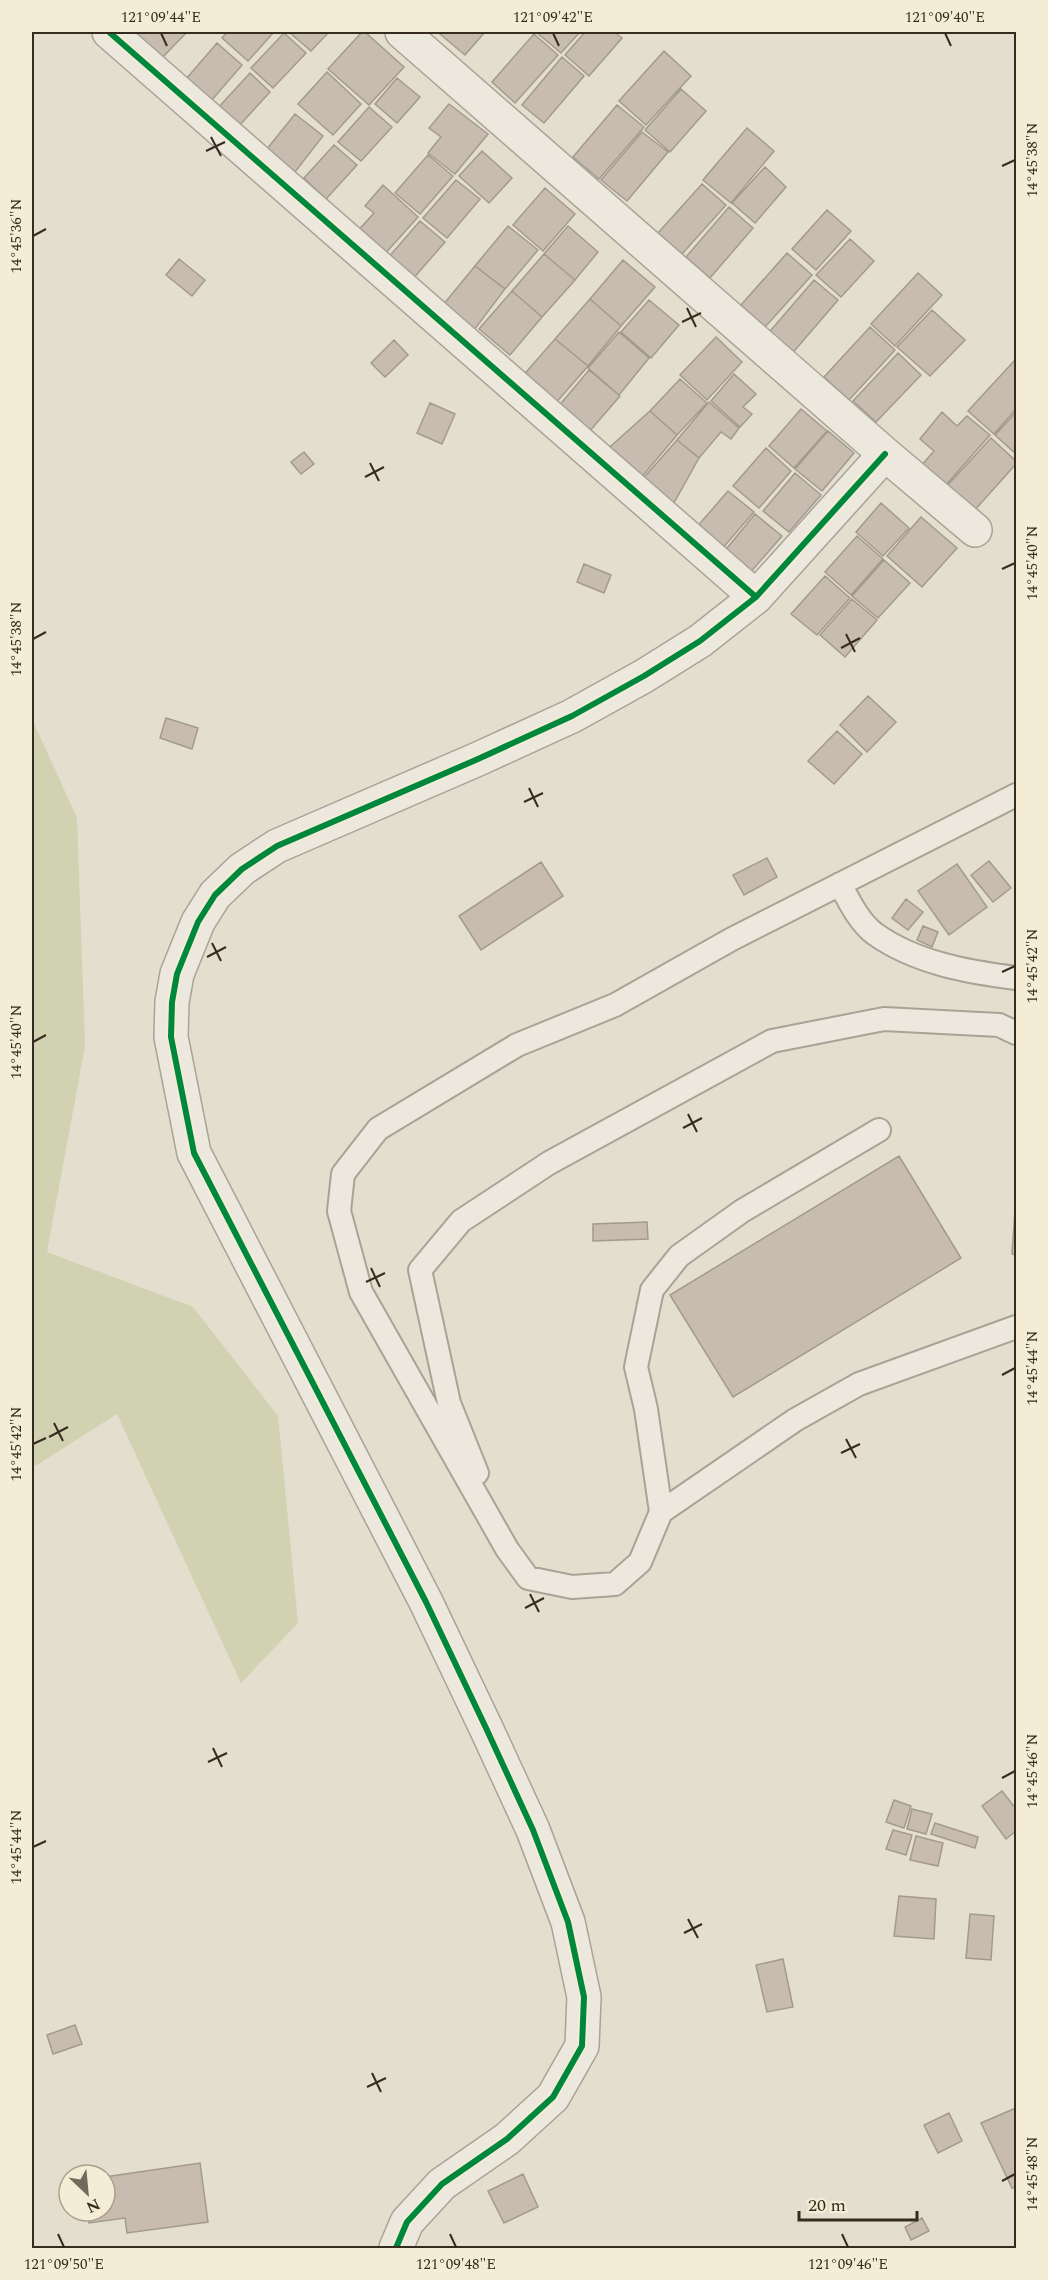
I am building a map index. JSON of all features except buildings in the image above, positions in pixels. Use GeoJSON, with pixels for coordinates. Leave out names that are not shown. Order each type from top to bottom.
{"type":"FeatureCollection","features":[{"type":"Feature","properties":{"kind":"street"},"geometry":{"type":"LineString","coordinates":[[109,32],[756,597]]}},
{"type":"Feature","properties":{"kind":"street"},"geometry":{"type":"LineString","coordinates":[[402,32],[975,530]]}},
{"type":"Feature","properties":{"kind":"street"},"geometry":{"type":"LineString","coordinates":[[396,2248],[407,2222],[442,2184],[507,2139],[553,2097],[582,2046],[584,1997],[568,1922],[533,1830],[491,1738],[426,1602],[195,1153],[171,1036],[172,1002],[177,974],[198,922],[215,894],[242,869],[277,846],[572,716],[644,676],[700,641],[756,597],[885,454]]}},
{"type":"Feature","properties":{"kind":"lane"},"geometry":{"type":"LineString","coordinates":[[879,1130],[742,1211],[679,1256],[652,1290],[636,1367],[646,1409],[661,1512],[640,1562],[615,1584],[572,1587],[528,1578],[507,1549],[362,1293],[339,1211],[343,1174],[378,1129],[517,1045],[615,1005],[732,939],[1017,795]]}},
{"type":"Feature","properties":{"kind":"lane"},"geometry":{"type":"LineString","coordinates":[[840,884],[854,910],[874,933],[918,957],[974,973],[1017,978]]}},
{"type":"Feature","properties":{"kind":"lane"},"geometry":{"type":"LineString","coordinates":[[507,1549],[449,1403],[420,1270],[461,1221],[549,1163],[772,1041],[884,1019],[999,1025],[1017,1033]]}},
{"type":"Feature","properties":{"kind":"lane"},"geometry":{"type":"LineString","coordinates":[[661,1512],[795,1420],[859,1384],[1017,1327]]}},
{"type":"Feature","properties":{"kind":"green space"},"geometry":{"type":"Polygon","coordinates":[[[32,719],[77,818],[85,1046],[47,1252],[193,1307],[278,1416],[298,1623],[241,1683],[117,1414],[32,1466],[32,719]]]}},
{"type":"Feature","properties":{"kind":"cycle path"},"geometry":{"type":"LineString","coordinates":[[109,32],[756,597]]}},
{"type":"Feature","properties":{"kind":"cycle path"},"geometry":{"type":"LineString","coordinates":[[396,2248],[407,2222],[442,2184],[507,2139],[553,2097],[582,2046],[584,1997],[568,1922],[533,1830],[486,1728],[426,1602],[194,1153],[171,1037],[172,1002],[177,974],[198,922],[215,895],[242,869],[277,846],[572,716],[644,676],[700,641],[756,597],[885,454]]}}]}
